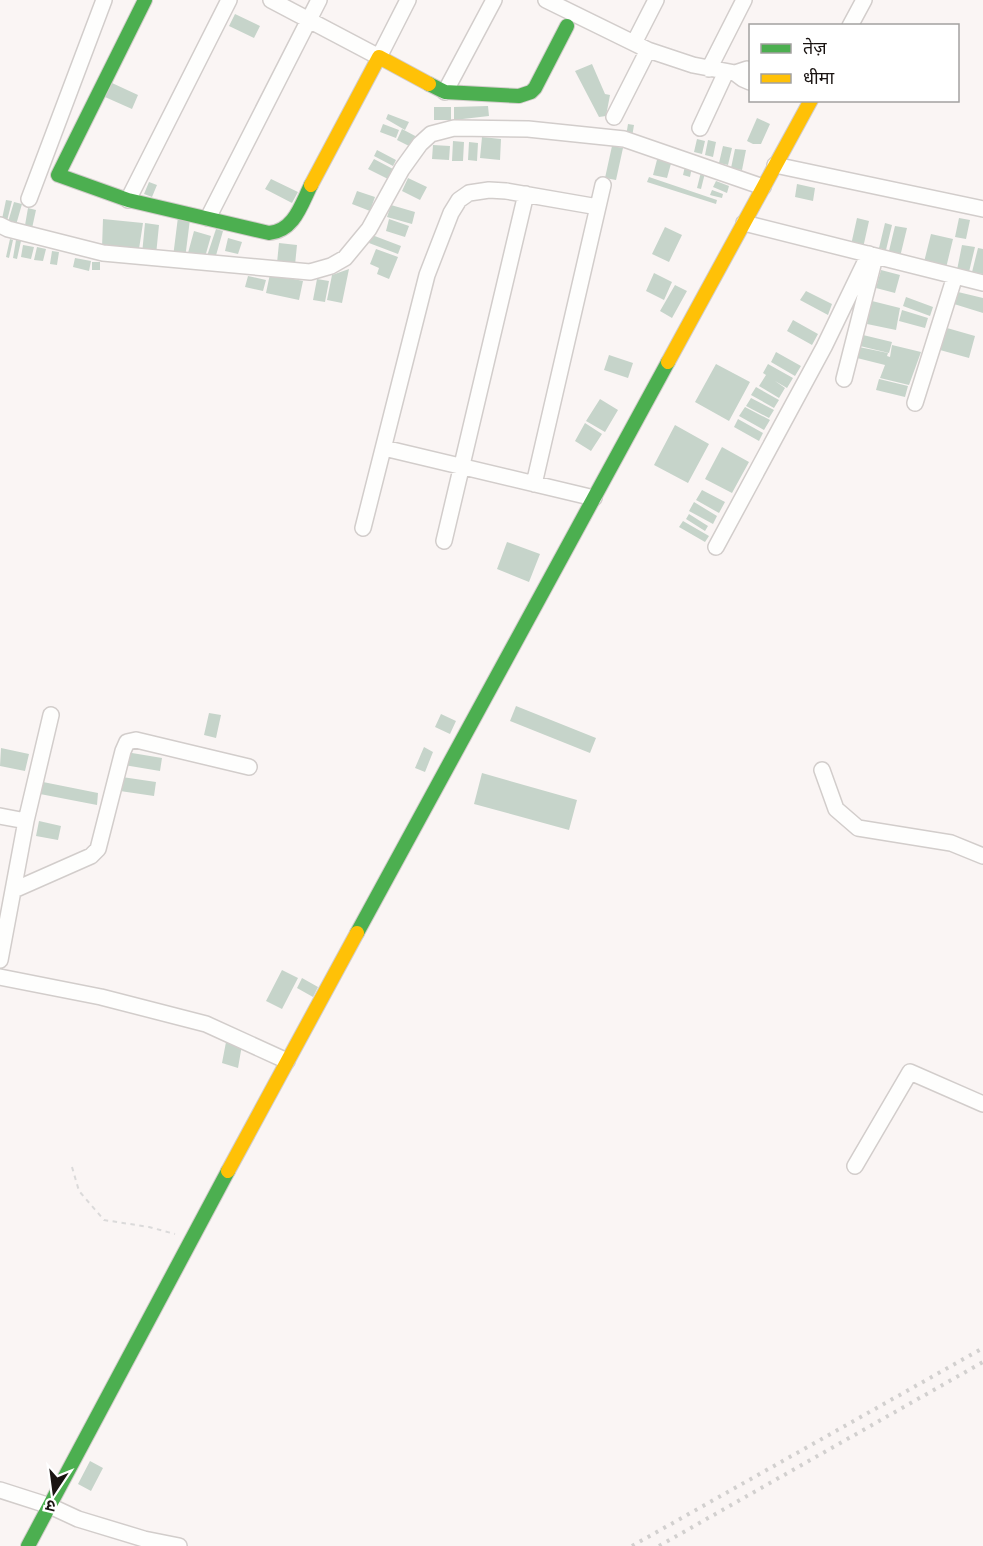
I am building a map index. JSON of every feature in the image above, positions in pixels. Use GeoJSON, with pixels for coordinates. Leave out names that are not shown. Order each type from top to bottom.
{"type":"FeatureCollection","features":[{"type":"Feature","properties":{"kind":"street"},"geometry":{"type":"LineString","coordinates":[[29,199],[104,0]]}},
{"type":"Feature","properties":{"kind":"street"},"geometry":{"type":"LineString","coordinates":[[58,175],[145,0]]}},
{"type":"Feature","properties":{"kind":"street"},"geometry":{"type":"LineString","coordinates":[[128,200],[229,0]]}},
{"type":"Feature","properties":{"kind":"street"},"geometry":{"type":"LineString","coordinates":[[271,0],[445,92],[507,97],[531,92],[567,26]]}},
{"type":"Feature","properties":{"kind":"street"},"geometry":{"type":"LineString","coordinates":[[208,218],[319,0]]}},
{"type":"Feature","properties":{"kind":"street"},"geometry":{"type":"LineString","coordinates":[[41,169],[128,200],[269,233],[286,229],[292,222],[408,0]]}},
{"type":"Feature","properties":{"kind":"street"},"geometry":{"type":"LineString","coordinates":[[445,92],[494,0]]}},
{"type":"Feature","properties":{"kind":"street"},"geometry":{"type":"LineString","coordinates":[[546,0],[564,4],[648,50],[709,69],[737,72],[749,82]]}},
{"type":"Feature","properties":{"kind":"street"},"geometry":{"type":"LineString","coordinates":[[634,43],[656,0]]}},
{"type":"Feature","properties":{"kind":"street"},"geometry":{"type":"LineString","coordinates":[[709,69],[744,0]]}},
{"type":"Feature","properties":{"kind":"street"},"geometry":{"type":"LineString","coordinates":[[851,24],[864,0]]}},
{"type":"Feature","properties":{"kind":"street"},"geometry":{"type":"LineString","coordinates":[[614,117],[648,50]]}},
{"type":"Feature","properties":{"kind":"street"},"geometry":{"type":"LineString","coordinates":[[700,128],[737,72]]}},
{"type":"Feature","properties":{"kind":"street"},"geometry":{"type":"LineString","coordinates":[[28,1546],[287,1061],[810,102]]}},
{"type":"Feature","properties":{"kind":"street"},"geometry":{"type":"LineString","coordinates":[[0,225],[103,253],[310,273],[331,266],[345,258],[369,229],[402,169],[420,144],[430,134],[454,128],[528,129],[624,139],[763,187]]}},
{"type":"Feature","properties":{"kind":"street"},"geometry":{"type":"LineString","coordinates":[[775,165],[983,209]]}},
{"type":"Feature","properties":{"kind":"street"},"geometry":{"type":"LineString","coordinates":[[534,484],[603,185]]}},
{"type":"Feature","properties":{"kind":"street"},"geometry":{"type":"LineString","coordinates":[[363,528],[427,275],[451,213],[459,200],[470,193],[489,190],[598,207]]}},
{"type":"Feature","properties":{"kind":"street"},"geometry":{"type":"LineString","coordinates":[[444,541],[526,194]]}},
{"type":"Feature","properties":{"kind":"street"},"geometry":{"type":"LineString","coordinates":[[744,223],[983,283]]}},
{"type":"Feature","properties":{"kind":"street"},"geometry":{"type":"LineString","coordinates":[[844,379],[872,255]]}},
{"type":"Feature","properties":{"kind":"street"},"geometry":{"type":"LineString","coordinates":[[716,547],[872,255]]}},
{"type":"Feature","properties":{"kind":"street"},"geometry":{"type":"LineString","coordinates":[[915,404],[954,276]]}},
{"type":"Feature","properties":{"kind":"street"},"geometry":{"type":"LineString","coordinates":[[384,448],[594,498]]}},
{"type":"Feature","properties":{"kind":"street"},"geometry":{"type":"LineString","coordinates":[[0,960],[26,821],[51,715]]}},
{"type":"Feature","properties":{"kind":"street"},"geometry":{"type":"LineString","coordinates":[[14,890],[91,856],[98,849],[127,742],[136,740],[249,767]]}},
{"type":"Feature","properties":{"kind":"street"},"geometry":{"type":"LineString","coordinates":[[822,770],[836,809],[858,828],[951,843],[983,856]]}},
{"type":"Feature","properties":{"kind":"street"},"geometry":{"type":"LineString","coordinates":[[0,816],[26,821]]}},
{"type":"Feature","properties":{"kind":"street"},"geometry":{"type":"LineString","coordinates":[[0,977],[101,997],[206,1024],[287,1061]]}},
{"type":"Feature","properties":{"kind":"street"},"geometry":{"type":"LineString","coordinates":[[855,1166],[909,1072],[983,1104]]}},
{"type":"Feature","properties":{"kind":"street"},"geometry":{"type":"LineString","coordinates":[[0,1490],[50,1506],[78,1519],[144,1539],[178,1546]]}},
{"type":"Feature","properties":{"kind":"path"},"geometry":{"type":"LineString","coordinates":[[72,1167],[79,1191],[104,1220],[149,1227],[192,1239]]}},
{"type":"Feature","properties":{"kind":"building"},"geometry":{"type":"Polygon","coordinates":[[[235,14],[260,26],[254,38],[229,26],[235,14]]]}},
{"type":"Feature","properties":{"kind":"building"},"geometry":{"type":"Polygon","coordinates":[[[592,64],[605,94],[610,95],[606,116],[599,117],[575,71],[592,64]]]}},
{"type":"Feature","properties":{"kind":"building"},"geometry":{"type":"Polygon","coordinates":[[[112,83],[138,95],[132,109],[105,97],[112,83]]]}},
{"type":"Feature","properties":{"kind":"building"},"geometry":{"type":"Polygon","coordinates":[[[488,106],[489,116],[454,120],[454,107],[488,106]]]}},
{"type":"Feature","properties":{"kind":"building"},"geometry":{"type":"Polygon","coordinates":[[[434,107],[451,107],[451,120],[434,120],[434,107]]]}},
{"type":"Feature","properties":{"kind":"building"},"geometry":{"type":"Polygon","coordinates":[[[388,114],[409,122],[405,130],[386,119],[388,114]]]}},
{"type":"Feature","properties":{"kind":"building"},"geometry":{"type":"Polygon","coordinates":[[[757,118],[770,124],[761,144],[753,144],[747,141],[757,118]]]}},
{"type":"Feature","properties":{"kind":"building"},"geometry":{"type":"Polygon","coordinates":[[[383,124],[399,130],[396,138],[380,132],[383,124]]]}},
{"type":"Feature","properties":{"kind":"building"},"geometry":{"type":"Polygon","coordinates":[[[628,124],[634,125],[632,137],[626,136],[628,124]]]}},
{"type":"Feature","properties":{"kind":"building"},"geometry":{"type":"Polygon","coordinates":[[[402,129],[419,138],[413,148],[397,140],[402,129]]]}},
{"type":"Feature","properties":{"kind":"building"},"geometry":{"type":"Polygon","coordinates":[[[482,137],[501,139],[500,160],[480,158],[482,137]]]}},
{"type":"Feature","properties":{"kind":"building"},"geometry":{"type":"Polygon","coordinates":[[[697,139],[705,141],[702,154],[694,152],[697,139]]]}},
{"type":"Feature","properties":{"kind":"building"},"geometry":{"type":"Polygon","coordinates":[[[708,140],[716,142],[713,157],[705,155],[708,140]]]}},
{"type":"Feature","properties":{"kind":"building"},"geometry":{"type":"Polygon","coordinates":[[[453,141],[464,142],[463,161],[452,161],[453,141]]]}},
{"type":"Feature","properties":{"kind":"building"},"geometry":{"type":"Polygon","coordinates":[[[469,142],[478,143],[477,161],[468,160],[469,142]]]}},
{"type":"Feature","properties":{"kind":"building"},"geometry":{"type":"Polygon","coordinates":[[[433,145],[450,146],[449,160],[432,159],[433,145]]]}},
{"type":"Feature","properties":{"kind":"building"},"geometry":{"type":"Polygon","coordinates":[[[612,146],[623,148],[616,180],[605,178],[612,146]]]}},
{"type":"Feature","properties":{"kind":"building"},"geometry":{"type":"Polygon","coordinates":[[[723,146],[732,148],[728,165],[719,163],[723,146]]]}},
{"type":"Feature","properties":{"kind":"building"},"geometry":{"type":"Polygon","coordinates":[[[735,149],[746,150],[742,170],[731,168],[735,149]]]}},
{"type":"Feature","properties":{"kind":"building"},"geometry":{"type":"Polygon","coordinates":[[[377,150],[396,160],[393,166],[374,156],[377,150]]]}},
{"type":"Feature","properties":{"kind":"building"},"geometry":{"type":"Polygon","coordinates":[[[658,156],[672,160],[667,178],[653,175],[658,156]]]}},
{"type":"Feature","properties":{"kind":"building"},"geometry":{"type":"Polygon","coordinates":[[[374,159],[393,169],[388,179],[368,169],[374,159]]]}},
{"type":"Feature","properties":{"kind":"building"},"geometry":{"type":"Polygon","coordinates":[[[685,166],[692,167],[690,177],[683,175],[685,166]]]}},
{"type":"Feature","properties":{"kind":"building"},"geometry":{"type":"Polygon","coordinates":[[[701,172],[705,173],[701,189],[697,188],[701,172]]]}},
{"type":"Feature","properties":{"kind":"building"},"geometry":{"type":"Polygon","coordinates":[[[649,177],[717,200],[716,204],[647,182],[649,177]]]}},
{"type":"Feature","properties":{"kind":"building"},"geometry":{"type":"Polygon","coordinates":[[[408,178],[427,187],[420,200],[402,191],[408,178]]]}},
{"type":"Feature","properties":{"kind":"building"},"geometry":{"type":"Polygon","coordinates":[[[271,179],[298,192],[292,203],[265,189],[271,179]]]}},
{"type":"Feature","properties":{"kind":"building"},"geometry":{"type":"Polygon","coordinates":[[[716,181],[729,186],[727,193],[713,187],[716,181]]]}},
{"type":"Feature","properties":{"kind":"building"},"geometry":{"type":"Polygon","coordinates":[[[149,182],[157,185],[152,197],[144,194],[149,182]]]}},
{"type":"Feature","properties":{"kind":"building"},"geometry":{"type":"Polygon","coordinates":[[[797,184],[815,188],[813,201],[795,197],[797,184]]]}},
{"type":"Feature","properties":{"kind":"building"},"geometry":{"type":"Polygon","coordinates":[[[712,190],[723,194],[722,198],[710,195],[712,190]]]}},
{"type":"Feature","properties":{"kind":"building"},"geometry":{"type":"Polygon","coordinates":[[[357,191],[375,197],[370,211],[352,204],[357,191]]]}},
{"type":"Feature","properties":{"kind":"building"},"geometry":{"type":"Polygon","coordinates":[[[6,200],[12,201],[7,221],[2,219],[6,200]]]}},
{"type":"Feature","properties":{"kind":"building"},"geometry":{"type":"Polygon","coordinates":[[[14,202],[22,204],[16,225],[8,222],[14,202]]]}},
{"type":"Feature","properties":{"kind":"building"},"geometry":{"type":"Polygon","coordinates":[[[391,205],[415,212],[412,224],[387,217],[391,205]]]}},
{"type":"Feature","properties":{"kind":"building"},"geometry":{"type":"Polygon","coordinates":[[[28,208],[36,210],[31,233],[24,231],[28,208]]]}},
{"type":"Feature","properties":{"kind":"building"},"geometry":{"type":"Polygon","coordinates":[[[178,217],[190,219],[185,259],[173,257],[178,217]]]}},
{"type":"Feature","properties":{"kind":"building"},"geometry":{"type":"Polygon","coordinates":[[[857,218],[869,221],[863,248],[851,245],[857,218]]]}},
{"type":"Feature","properties":{"kind":"building"},"geometry":{"type":"Polygon","coordinates":[[[959,218],[970,220],[966,239],[955,237],[959,218]]]}},
{"type":"Feature","properties":{"kind":"building"},"geometry":{"type":"Polygon","coordinates":[[[103,219],[143,223],[139,249],[102,248],[103,219]]]}},
{"type":"Feature","properties":{"kind":"building"},"geometry":{"type":"Polygon","coordinates":[[[389,219],[409,226],[405,237],[386,231],[389,219]]]}},
{"type":"Feature","properties":{"kind":"building"},"geometry":{"type":"Polygon","coordinates":[[[145,223],[159,225],[156,255],[142,254],[145,223]]]}},
{"type":"Feature","properties":{"kind":"building"},"geometry":{"type":"Polygon","coordinates":[[[885,223],[892,225],[886,250],[879,248],[885,223]]]}},
{"type":"Feature","properties":{"kind":"building"},"geometry":{"type":"Polygon","coordinates":[[[895,226],[907,228],[900,257],[888,255],[895,226]]]}},
{"type":"Feature","properties":{"kind":"building"},"geometry":{"type":"Polygon","coordinates":[[[665,227],[682,235],[669,262],[652,254],[665,227]]]}},
{"type":"Feature","properties":{"kind":"building"},"geometry":{"type":"Polygon","coordinates":[[[216,229],[223,231],[215,259],[207,256],[216,229]]]}},
{"type":"Feature","properties":{"kind":"building"},"geometry":{"type":"Polygon","coordinates":[[[194,231],[211,236],[205,257],[188,253],[194,231]]]}},
{"type":"Feature","properties":{"kind":"building"},"geometry":{"type":"Polygon","coordinates":[[[931,234],[953,239],[946,268],[924,262],[931,234]]]}},
{"type":"Feature","properties":{"kind":"building"},"geometry":{"type":"Polygon","coordinates":[[[372,235],[401,246],[398,254],[369,243],[372,235]]]}},
{"type":"Feature","properties":{"kind":"building"},"geometry":{"type":"Polygon","coordinates":[[[228,238],[242,242],[238,254],[225,251],[228,238]]]}},
{"type":"Feature","properties":{"kind":"building"},"geometry":{"type":"Polygon","coordinates":[[[10,239],[13,240],[9,258],[6,257],[10,239]]]}},
{"type":"Feature","properties":{"kind":"building"},"geometry":{"type":"Polygon","coordinates":[[[16,240],[21,241],[17,259],[13,258],[16,240]]]}},
{"type":"Feature","properties":{"kind":"building"},"geometry":{"type":"Polygon","coordinates":[[[279,243],[297,245],[295,265],[277,263],[279,243]]]}},
{"type":"Feature","properties":{"kind":"building"},"geometry":{"type":"Polygon","coordinates":[[[23,245],[34,247],[31,259],[21,257],[23,245]]]}},
{"type":"Feature","properties":{"kind":"building"},"geometry":{"type":"Polygon","coordinates":[[[962,245],[975,247],[969,272],[957,270],[962,245]]]}},
{"type":"Feature","properties":{"kind":"building"},"geometry":{"type":"Polygon","coordinates":[[[37,247],[46,249],[43,261],[34,260],[37,247]]]}},
{"type":"Feature","properties":{"kind":"building"},"geometry":{"type":"Polygon","coordinates":[[[978,248],[983,249],[983,274],[972,272],[978,248]]]}},
{"type":"Feature","properties":{"kind":"building"},"geometry":{"type":"Polygon","coordinates":[[[376,249],[398,257],[389,279],[377,274],[379,268],[370,264],[376,249]]]}},
{"type":"Feature","properties":{"kind":"building"},"geometry":{"type":"Polygon","coordinates":[[[52,251],[59,252],[57,265],[50,264],[52,251]]]}},
{"type":"Feature","properties":{"kind":"building"},"geometry":{"type":"Polygon","coordinates":[[[75,258],[91,261],[89,271],[73,267],[75,258]]]}},
{"type":"Feature","properties":{"kind":"building"},"geometry":{"type":"Polygon","coordinates":[[[92,262],[100,262],[100,270],[92,270],[92,262]]]}},
{"type":"Feature","properties":{"kind":"building"},"geometry":{"type":"Polygon","coordinates":[[[349,269],[342,303],[327,300],[332,275],[349,269]]]}},
{"type":"Feature","properties":{"kind":"building"},"geometry":{"type":"Polygon","coordinates":[[[881,270],[900,275],[895,293],[876,288],[881,270]]]}},
{"type":"Feature","properties":{"kind":"building"},"geometry":{"type":"Polygon","coordinates":[[[654,273],[672,282],[664,300],[646,291],[654,273]]]}},
{"type":"Feature","properties":{"kind":"building"},"geometry":{"type":"Polygon","coordinates":[[[270,274],[303,281],[299,300],[266,293],[270,274]]]}},
{"type":"Feature","properties":{"kind":"building"},"geometry":{"type":"Polygon","coordinates":[[[248,276],[266,280],[263,291],[245,287],[248,276]]]}},
{"type":"Feature","properties":{"kind":"building"},"geometry":{"type":"Polygon","coordinates":[[[317,279],[329,281],[325,302],[313,300],[317,279]]]}},
{"type":"Feature","properties":{"kind":"building"},"geometry":{"type":"Polygon","coordinates":[[[675,285],[687,291],[672,318],[660,311],[675,285]]]}},
{"type":"Feature","properties":{"kind":"building"},"geometry":{"type":"Polygon","coordinates":[[[806,291],[832,304],[828,315],[800,300],[806,291]]]}},
{"type":"Feature","properties":{"kind":"building"},"geometry":{"type":"Polygon","coordinates":[[[958,292],[983,298],[983,313],[954,304],[958,292]]]}},
{"type":"Feature","properties":{"kind":"building"},"geometry":{"type":"Polygon","coordinates":[[[906,297],[933,307],[930,316],[903,306],[906,297]]]}},
{"type":"Feature","properties":{"kind":"building"},"geometry":{"type":"Polygon","coordinates":[[[872,301],[900,308],[896,330],[867,324],[872,301]]]}},
{"type":"Feature","properties":{"kind":"building"},"geometry":{"type":"Polygon","coordinates":[[[902,310],[928,318],[925,328],[899,321],[902,310]]]}},
{"type":"Feature","properties":{"kind":"building"},"geometry":{"type":"Polygon","coordinates":[[[793,320],[818,334],[812,345],[787,331],[793,320]]]}},
{"type":"Feature","properties":{"kind":"building"},"geometry":{"type":"Polygon","coordinates":[[[947,328],[975,336],[969,358],[940,350],[947,328]]]}},
{"type":"Feature","properties":{"kind":"building"},"geometry":{"type":"Polygon","coordinates":[[[863,335],[892,342],[889,353],[860,346],[863,335]]]}},
{"type":"Feature","properties":{"kind":"building"},"geometry":{"type":"Polygon","coordinates":[[[892,345],[921,352],[909,385],[880,378],[885,365],[857,358],[859,347],[888,353],[887,356],[890,357],[892,345]]]}},
{"type":"Feature","properties":{"kind":"building"},"geometry":{"type":"Polygon","coordinates":[[[776,352],[801,366],[795,376],[771,362],[776,352]]]}},
{"type":"Feature","properties":{"kind":"building"},"geometry":{"type":"Polygon","coordinates":[[[609,355],[633,363],[628,378],[604,370],[609,355]]]}},
{"type":"Feature","properties":{"kind":"building"},"geometry":{"type":"Polygon","coordinates":[[[716,364],[750,382],[729,421],[695,402],[716,364]]]}},
{"type":"Feature","properties":{"kind":"building"},"geometry":{"type":"Polygon","coordinates":[[[768,364],[793,378],[787,388],[775,381],[785,388],[779,398],[759,386],[766,375],[763,373],[768,364]]]}},
{"type":"Feature","properties":{"kind":"building"},"geometry":{"type":"Polygon","coordinates":[[[879,379],[908,386],[905,397],[876,390],[879,379]]]}},
{"type":"Feature","properties":{"kind":"building"},"geometry":{"type":"Polygon","coordinates":[[[756,387],[779,400],[774,408],[751,395],[756,387]]]}},
{"type":"Feature","properties":{"kind":"building"},"geometry":{"type":"Polygon","coordinates":[[[751,398],[774,410],[769,418],[746,406],[751,398]]]}},
{"type":"Feature","properties":{"kind":"building"},"geometry":{"type":"Polygon","coordinates":[[[600,399],[618,410],[605,432],[586,421],[600,399]]]}},
{"type":"Feature","properties":{"kind":"building"},"geometry":{"type":"Polygon","coordinates":[[[745,407],[770,420],[764,430],[739,416],[745,407]]]}},
{"type":"Feature","properties":{"kind":"building"},"geometry":{"type":"Polygon","coordinates":[[[738,419],[763,433],[759,441],[734,427],[738,419]]]}},
{"type":"Feature","properties":{"kind":"building"},"geometry":{"type":"Polygon","coordinates":[[[585,423],[602,434],[591,451],[575,441],[585,423]]]}},
{"type":"Feature","properties":{"kind":"building"},"geometry":{"type":"Polygon","coordinates":[[[675,425],[709,444],[688,483],[654,465],[675,425]]]}},
{"type":"Feature","properties":{"kind":"building"},"geometry":{"type":"Polygon","coordinates":[[[722,447],[749,462],[732,493],[705,479],[722,447]]]}},
{"type":"Feature","properties":{"kind":"building"},"geometry":{"type":"Polygon","coordinates":[[[702,490],[725,502],[719,513],[696,500],[702,490]]]}},
{"type":"Feature","properties":{"kind":"building"},"geometry":{"type":"Polygon","coordinates":[[[694,502],[717,516],[713,524],[689,511],[694,502]]]}},
{"type":"Feature","properties":{"kind":"building"},"geometry":{"type":"Polygon","coordinates":[[[689,514],[708,526],[705,531],[686,519],[689,514]]]}},
{"type":"Feature","properties":{"kind":"building"},"geometry":{"type":"Polygon","coordinates":[[[683,521],[709,536],[705,542],[679,527],[683,521]]]}},
{"type":"Feature","properties":{"kind":"building"},"geometry":{"type":"Polygon","coordinates":[[[507,542],[540,554],[529,582],[497,569],[507,542]]]}},
{"type":"Feature","properties":{"kind":"building"},"geometry":{"type":"Polygon","coordinates":[[[516,706],[596,738],[590,753],[510,721],[516,706]]]}},
{"type":"Feature","properties":{"kind":"building"},"geometry":{"type":"Polygon","coordinates":[[[209,713],[221,715],[216,738],[204,735],[209,713]]]}},
{"type":"Feature","properties":{"kind":"building"},"geometry":{"type":"Polygon","coordinates":[[[441,714],[456,721],[450,734],[435,727],[441,714]]]}},
{"type":"Feature","properties":{"kind":"building"},"geometry":{"type":"Polygon","coordinates":[[[424,747],[433,752],[425,772],[415,768],[424,747]]]}},
{"type":"Feature","properties":{"kind":"building"},"geometry":{"type":"Polygon","coordinates":[[[1,748],[29,754],[25,771],[0,766],[1,748]]]}},
{"type":"Feature","properties":{"kind":"building"},"geometry":{"type":"Polygon","coordinates":[[[126,752],[162,758],[160,771],[124,765],[126,752]]]}},
{"type":"Feature","properties":{"kind":"building"},"geometry":{"type":"Polygon","coordinates":[[[482,773],[577,800],[569,830],[474,804],[482,773]]]}},
{"type":"Feature","properties":{"kind":"building"},"geometry":{"type":"Polygon","coordinates":[[[122,777],[156,782],[154,796],[120,791],[122,777]]]}},
{"type":"Feature","properties":{"kind":"building"},"geometry":{"type":"Polygon","coordinates":[[[43,782],[98,793],[97,805],[40,794],[43,782]]]}},
{"type":"Feature","properties":{"kind":"building"},"geometry":{"type":"Polygon","coordinates":[[[39,821],[61,826],[58,840],[36,836],[39,821]]]}},
{"type":"Feature","properties":{"kind":"building"},"geometry":{"type":"Polygon","coordinates":[[[282,970],[298,978],[282,1009],[266,1001],[282,970]]]}},
{"type":"Feature","properties":{"kind":"building"},"geometry":{"type":"Polygon","coordinates":[[[302,978],[318,987],[313,997],[297,988],[302,978]]]}},
{"type":"Feature","properties":{"kind":"building"},"geometry":{"type":"Polygon","coordinates":[[[226,1042],[242,1045],[238,1068],[222,1063],[226,1042]]]}},
{"type":"Feature","properties":{"kind":"building"},"geometry":{"type":"Polygon","coordinates":[[[90,1461],[103,1468],[91,1491],[78,1484],[90,1461]]]}},
{"type":"Feature","properties":{"kind":"railway"},"geometry":{"type":"LineString","coordinates":[[632,1546],[983,1348]]}},
{"type":"Feature","properties":{"kind":"railway"},"geometry":{"type":"LineString","coordinates":[[659,1546],[983,1362]]}},
{"type":"Feature","properties":{"kind":"traffic: fast"},"geometry":{"type":"LineString","coordinates":[[145,0],[58,175],[128,200],[269,233],[278,231],[291,222],[311,185]]}},
{"type":"Feature","properties":{"kind":"traffic: fast"},"geometry":{"type":"LineString","coordinates":[[429,84],[445,92],[519,96],[531,92],[567,26]]}},
{"type":"Feature","properties":{"kind":"traffic: fast"},"geometry":{"type":"LineString","coordinates":[[357,933],[668,362]]}},
{"type":"Feature","properties":{"kind":"traffic: fast"},"geometry":{"type":"LineString","coordinates":[[28,1546],[228,1171]]}},
{"type":"Feature","properties":{"kind":"traffic: slow"},"geometry":{"type":"LineString","coordinates":[[311,185],[379,57],[429,84]]}},
{"type":"Feature","properties":{"kind":"traffic: slow"},"geometry":{"type":"LineString","coordinates":[[668,362],[810,102]]}},
{"type":"Feature","properties":{"kind":"traffic: slow"},"geometry":{"type":"LineString","coordinates":[[228,1171],[357,933]]}}]}
